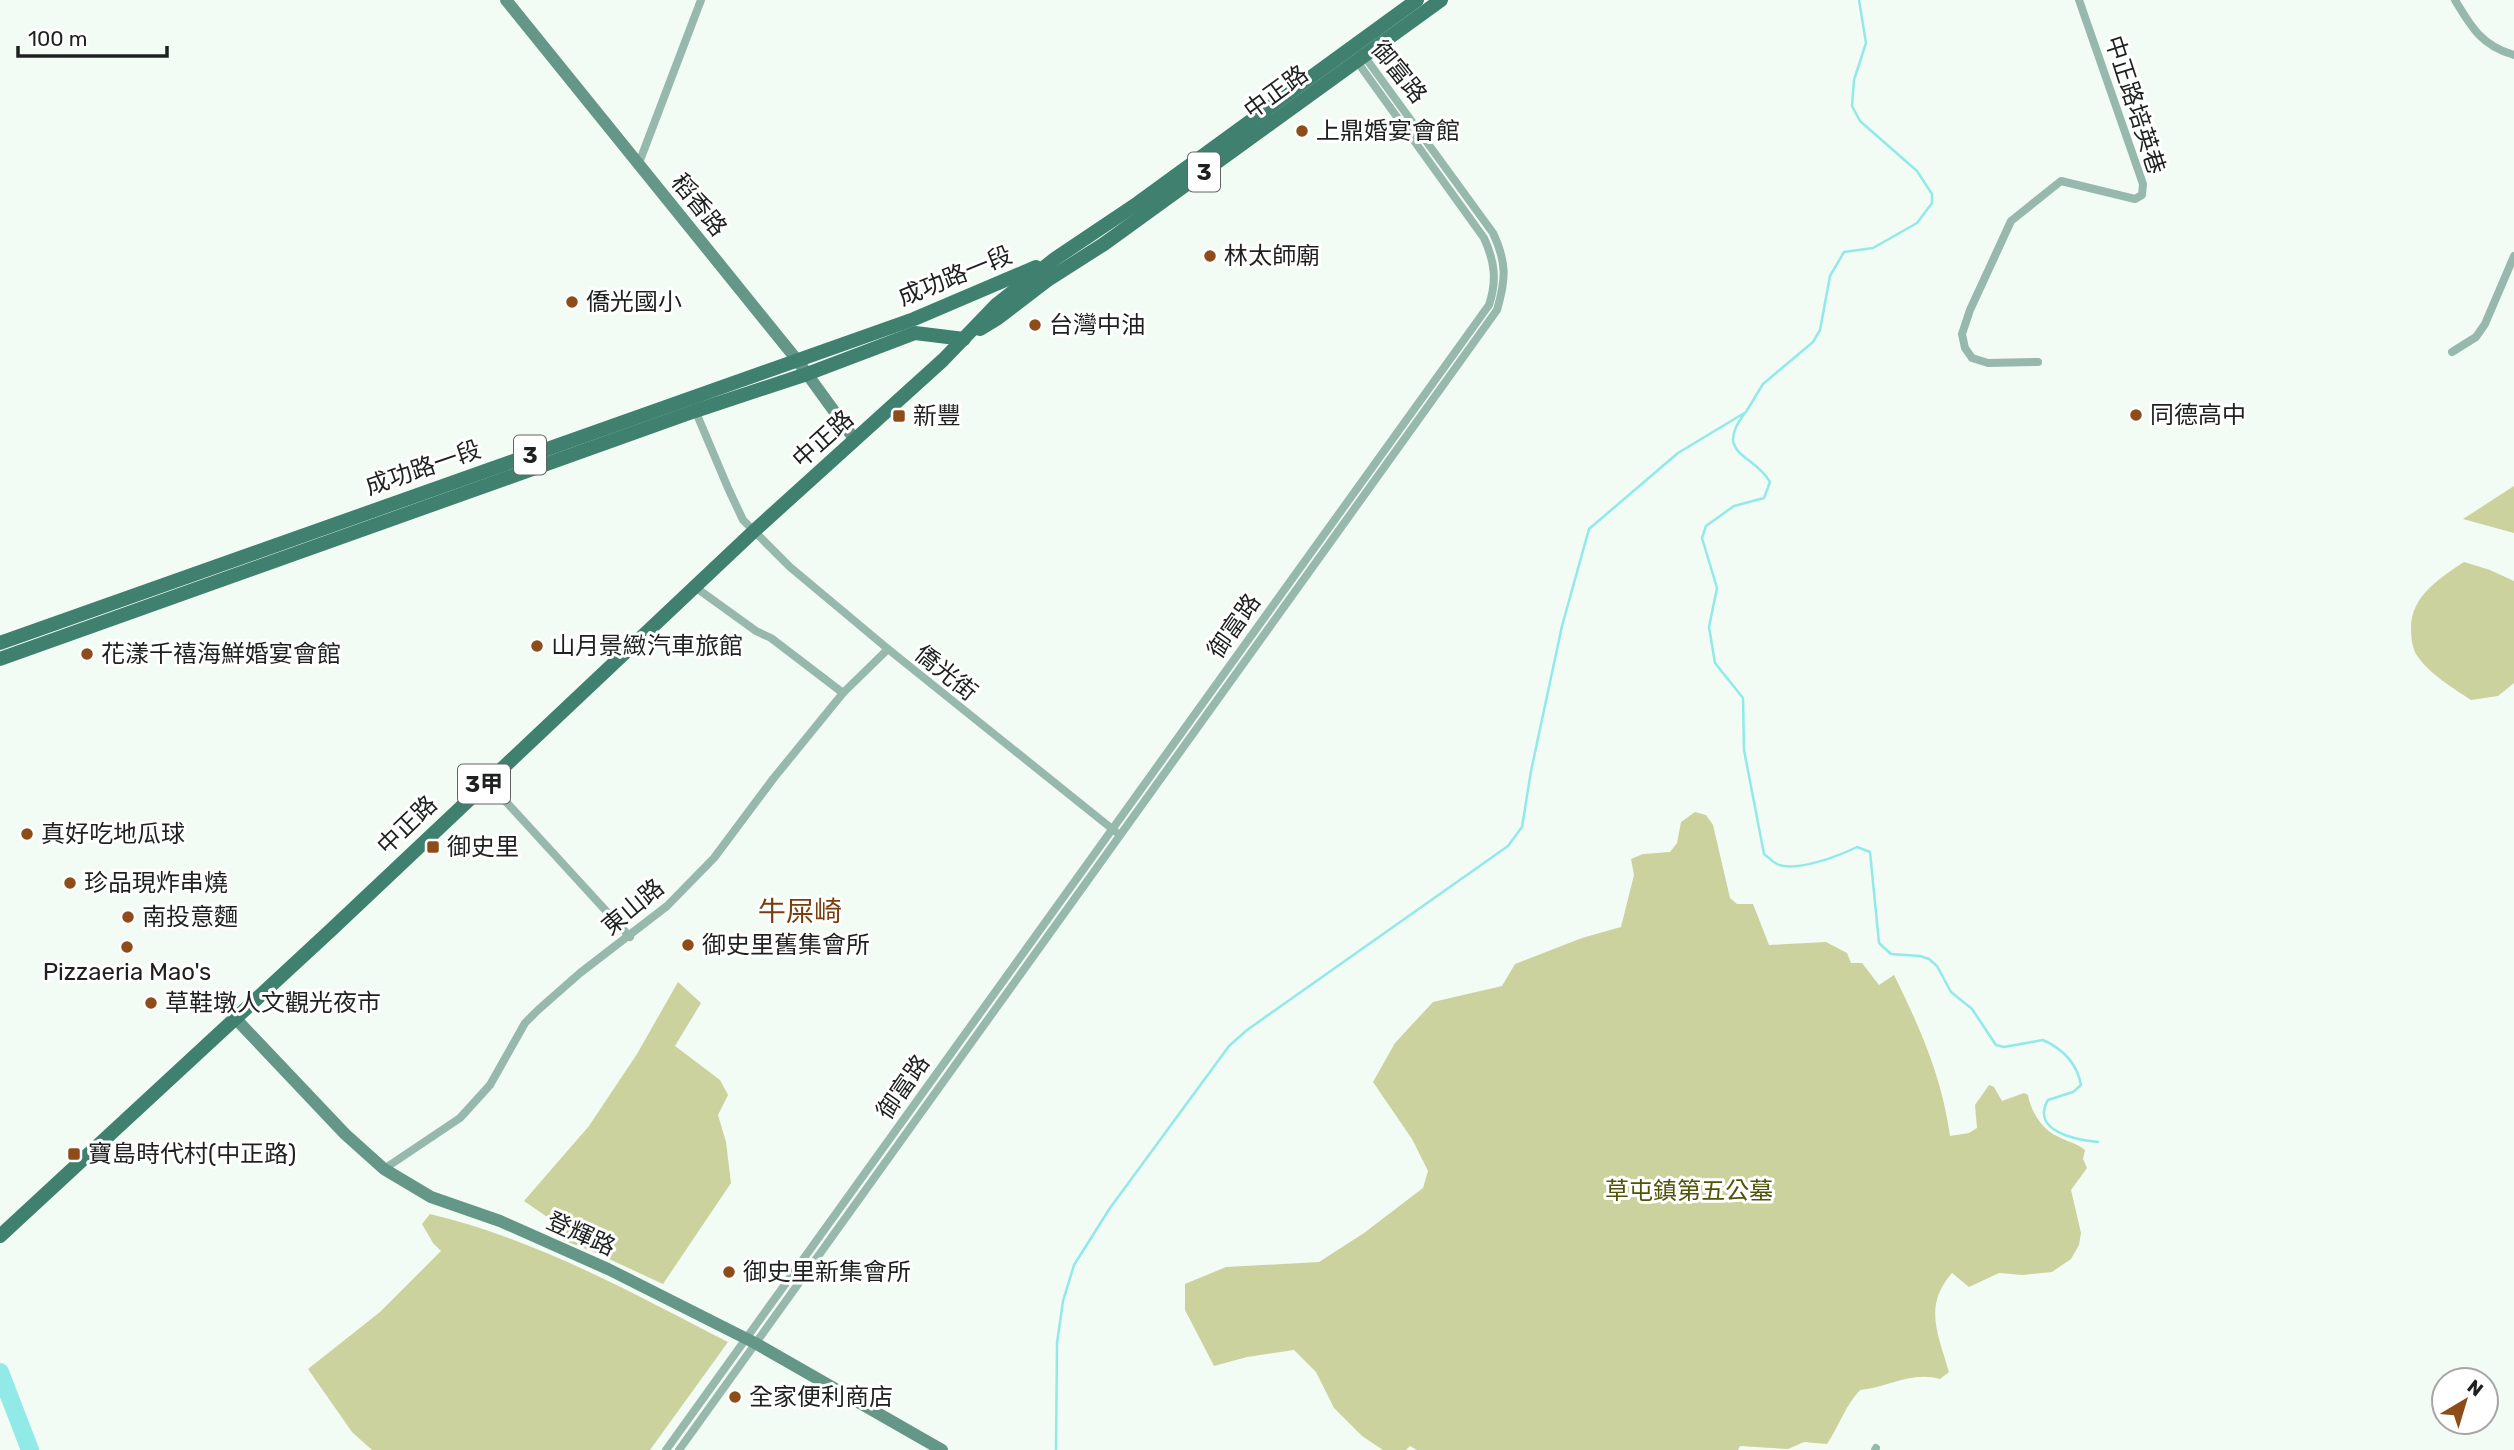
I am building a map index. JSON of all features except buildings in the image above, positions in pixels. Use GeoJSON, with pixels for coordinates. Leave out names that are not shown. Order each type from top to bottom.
{"type":"FeatureCollection","features":[{"type":"Feature","properties":{"kind":"main road","name":"中正路"},"geometry":{"type":"LineString","coordinates":[[964,339],[1104,244],[1359,54],[1417,0]]}},
{"type":"Feature","properties":{"kind":"main road","name":"中正路"},"geometry":{"type":"LineString","coordinates":[[3,1233],[754,531],[964,339],[996,304],[1056,258],[1441,0]]}},
{"type":"Feature","properties":{"kind":"main road","name":"成功路一段"},"geometry":{"type":"LineString","coordinates":[[0,659],[692,405],[797,360],[914,319],[1056,258]]}},
{"type":"Feature","properties":{"kind":"main road","name":"成功路一段"},"geometry":{"type":"LineString","coordinates":[[0,643],[692,405],[807,374],[915,333],[964,339]]}},
{"type":"Feature","properties":{"kind":"street","name":"稻香路"},"geometry":{"type":"LineString","coordinates":[[506,0],[797,360],[855,440]]}},
{"type":"Feature","properties":{"kind":"street"},"geometry":{"type":"LineString","coordinates":[[639,163],[701,0]]}},
{"type":"Feature","properties":{"kind":"street","name":"中正路培英巷"},"geometry":{"type":"LineString","coordinates":[[2038,362],[1988,363],[1972,358],[1965,348],[1962,334],[1970,310],[2011,221],[2062,181],[2135,198],[2142,195],[2143,184],[2079,0]]}},
{"type":"Feature","properties":{"kind":"street"},"geometry":{"type":"LineString","coordinates":[[2455,0],[2478,37],[2501,52],[2514,55]]}},
{"type":"Feature","properties":{"kind":"street","name":"御富路"},"geometry":{"type":"LineString","coordinates":[[679,1450],[750,1341],[1025,948],[1113,830],[1390,439],[1489,305],[1494,289],[1495,269],[1492,254],[1484,238],[1359,54]]}},
{"type":"Feature","properties":{"kind":"street","name":"御富路"},"geometry":{"type":"LineString","coordinates":[[666,1450],[750,1341],[1121,835],[1497,310],[1504,287],[1505,268],[1493,233],[1359,54]]}},
{"type":"Feature","properties":{"kind":"street"},"geometry":{"type":"LineString","coordinates":[[2452,352],[2476,337],[2485,324],[2514,256]]}},
{"type":"Feature","properties":{"kind":"street","name":"僑光街"},"geometry":{"type":"LineString","coordinates":[[692,405],[743,520],[790,567],[888,649],[1121,835]]}},
{"type":"Feature","properties":{"kind":"street"},"geometry":{"type":"LineString","coordinates":[[695,587],[755,631],[771,638],[843,693]]}},
{"type":"Feature","properties":{"kind":"street","name":"東山路"},"geometry":{"type":"LineString","coordinates":[[384,1168],[460,1118],[490,1085],[525,1023],[580,974],[667,906],[714,858],[773,779],[843,693],[888,649]]}},
{"type":"Feature","properties":{"kind":"street"},"geometry":{"type":"LineString","coordinates":[[487,781],[630,937]]}},
{"type":"Feature","properties":{"kind":"street","name":"登輝路"},"geometry":{"type":"LineString","coordinates":[[235,1018],[345,1134],[384,1168],[431,1197],[500,1221],[608,1269],[750,1341],[943,1450]]}},
{"type":"Feature","properties":{"kind":"green space"},"geometry":{"type":"Polygon","coordinates":[[[2514,486],[2514,533],[2463,519],[2514,486]]]}},
{"type":"Feature","properties":{"kind":"green space"},"geometry":{"type":"Polygon","coordinates":[[[2464,562],[2514,581],[2514,683],[2498,696],[2471,700],[2427,668],[2416,654],[2413,645],[2412,617],[2421,597],[2437,581],[2464,562]]]}},
{"type":"Feature","properties":{"kind":"green space","name":"草屯鎮第五公墓"},"geometry":{"type":"Polygon","coordinates":[[[1695,812],[1706,815],[1713,825],[1730,898],[1737,904],[1753,904],[1769,945],[1826,942],[1847,953],[1851,963],[1862,963],[1879,985],[1894,975],[1913,1014],[1936,1073],[1950,1136],[1969,1133],[1977,1128],[1975,1105],[1989,1085],[1994,1087],[2002,1101],[2024,1093],[2028,1095],[2043,1126],[2085,1150],[2083,1159],[2087,1168],[2071,1190],[2081,1233],[2079,1245],[2071,1259],[2052,1272],[2023,1275],[1999,1273],[1969,1287],[1952,1273],[1943,1285],[1935,1309],[1937,1333],[1949,1372],[1940,1379],[1910,1378],[1860,1390],[1827,1444],[1804,1442],[1788,1449],[1740,1446],[1738,1450],[1417,1450],[1410,1446],[1406,1450],[1383,1450],[1362,1436],[1334,1408],[1316,1372],[1294,1350],[1247,1357],[1214,1366],[1185,1310],[1185,1284],[1226,1267],[1319,1262],[1364,1233],[1423,1188],[1428,1171],[1412,1139],[1373,1082],[1395,1043],[1433,1002],[1502,986],[1515,964],[1582,938],[1621,927],[1634,875],[1631,859],[1643,854],[1670,852],[1677,843],[1681,822],[1695,812]]]}},
{"type":"Feature","properties":{"kind":"green space"},"geometry":{"type":"Polygon","coordinates":[[[678,982],[701,1003],[675,1046],[720,1080],[728,1095],[718,1115],[726,1142],[731,1183],[663,1284],[563,1240],[566,1230],[524,1201],[589,1126],[637,1054],[678,982]]]}},
{"type":"Feature","properties":{"kind":"green space"},"geometry":{"type":"Polygon","coordinates":[[[430,1214],[508,1238],[546,1253],[728,1342],[650,1450],[372,1450],[352,1432],[308,1369],[380,1312],[441,1251],[422,1224],[430,1214]]]}},
{"type":"Feature","properties":{"kind":"waterway"},"geometry":{"type":"LineString","coordinates":[[1056,1450],[1057,1343],[1063,1301],[1074,1265],[1110,1208],[1229,1046],[1247,1030],[1508,846],[1522,827],[1531,771],[1562,626],[1589,529],[1678,453],[1746,412],[1763,384],[1813,342],[1820,330],[1830,276],[1844,252],[1873,248],[1917,223],[1932,203],[1932,194],[1917,171],[1860,121],[1852,106],[1854,80],[1866,43],[1859,0]]}},
{"type":"Feature","properties":{"kind":"waterway"},"geometry":{"type":"LineString","coordinates":[[1744,414],[1733,438],[1735,446],[1770,482],[1764,498],[1734,506],[1706,526],[1702,538],[1717,588],[1709,627],[1715,663],[1743,698],[1744,750],[1764,854],[1777,864],[1795,866],[1829,858],[1857,847],[1870,852],[1879,943],[1891,954],[1929,959],[1937,966],[1951,992],[1972,1009],[1996,1045],[2004,1047],[2043,1040],[2063,1052],[2076,1070],[2081,1085],[2073,1092],[2048,1100],[2044,1111],[2045,1119],[2058,1132],[2098,1142]]}},
{"type":"Feature","properties":{"kind":"waterway"},"geometry":{"type":"LineString","coordinates":[[0,1372],[30,1450]]}},
{"type":"Feature","properties":{"kind":"place","name":"上鼎婚宴會館"},"geometry":{"type":"Point","coordinates":[1302,131]}},
{"type":"Feature","properties":{"kind":"place","name":"林太師廟"},"geometry":{"type":"Point","coordinates":[1210,256]}},
{"type":"Feature","properties":{"kind":"place","name":"僑光國小"},"geometry":{"type":"Point","coordinates":[572,302]}},
{"type":"Feature","properties":{"kind":"place","name":"台灣中油"},"geometry":{"type":"Point","coordinates":[1035,325]}},
{"type":"Feature","properties":{"kind":"place","name":"同德高中"},"geometry":{"type":"Point","coordinates":[2136,415]}},
{"type":"Feature","properties":{"kind":"place","name":"新豐"},"geometry":{"type":"Point","coordinates":[899,416]}},
{"type":"Feature","properties":{"kind":"place","name":"山月景緻汽車旅館"},"geometry":{"type":"Point","coordinates":[537,646]}},
{"type":"Feature","properties":{"kind":"place","name":"花漾千禧海鮮婚宴會館"},"geometry":{"type":"Point","coordinates":[87,654]}},
{"type":"Feature","properties":{"kind":"place","name":"真好吃地瓜球"},"geometry":{"type":"Point","coordinates":[27,834]}},
{"type":"Feature","properties":{"kind":"place","name":"御史里"},"geometry":{"type":"Point","coordinates":[433,847]}},
{"type":"Feature","properties":{"kind":"place","name":"珍品現炸串燒"},"geometry":{"type":"Point","coordinates":[70,883]}},
{"type":"Feature","properties":{"kind":"place","name":"南投意麵"},"geometry":{"type":"Point","coordinates":[128,917]}},
{"type":"Feature","properties":{"kind":"place","name":"御史里舊集會所"},"geometry":{"type":"Point","coordinates":[688,945]}},
{"type":"Feature","properties":{"kind":"place","name":"Pizzaeria Mao's"},"geometry":{"type":"Point","coordinates":[127,947]}},
{"type":"Feature","properties":{"kind":"place","name":"草鞋墩人文觀光夜市"},"geometry":{"type":"Point","coordinates":[151,1003]}},
{"type":"Feature","properties":{"kind":"place","name":"寶島時代村(中正路)"},"geometry":{"type":"Point","coordinates":[74,1154]}},
{"type":"Feature","properties":{"kind":"place","name":"御史里新集會所"},"geometry":{"type":"Point","coordinates":[729,1272]}},
{"type":"Feature","properties":{"kind":"place","name":"全家便利商店"},"geometry":{"type":"Point","coordinates":[735,1397]}},
{"type":"Feature","properties":{"kind":"district","name":"牛屎崎"},"geometry":{"type":"Point","coordinates":[800,911]}}]}
